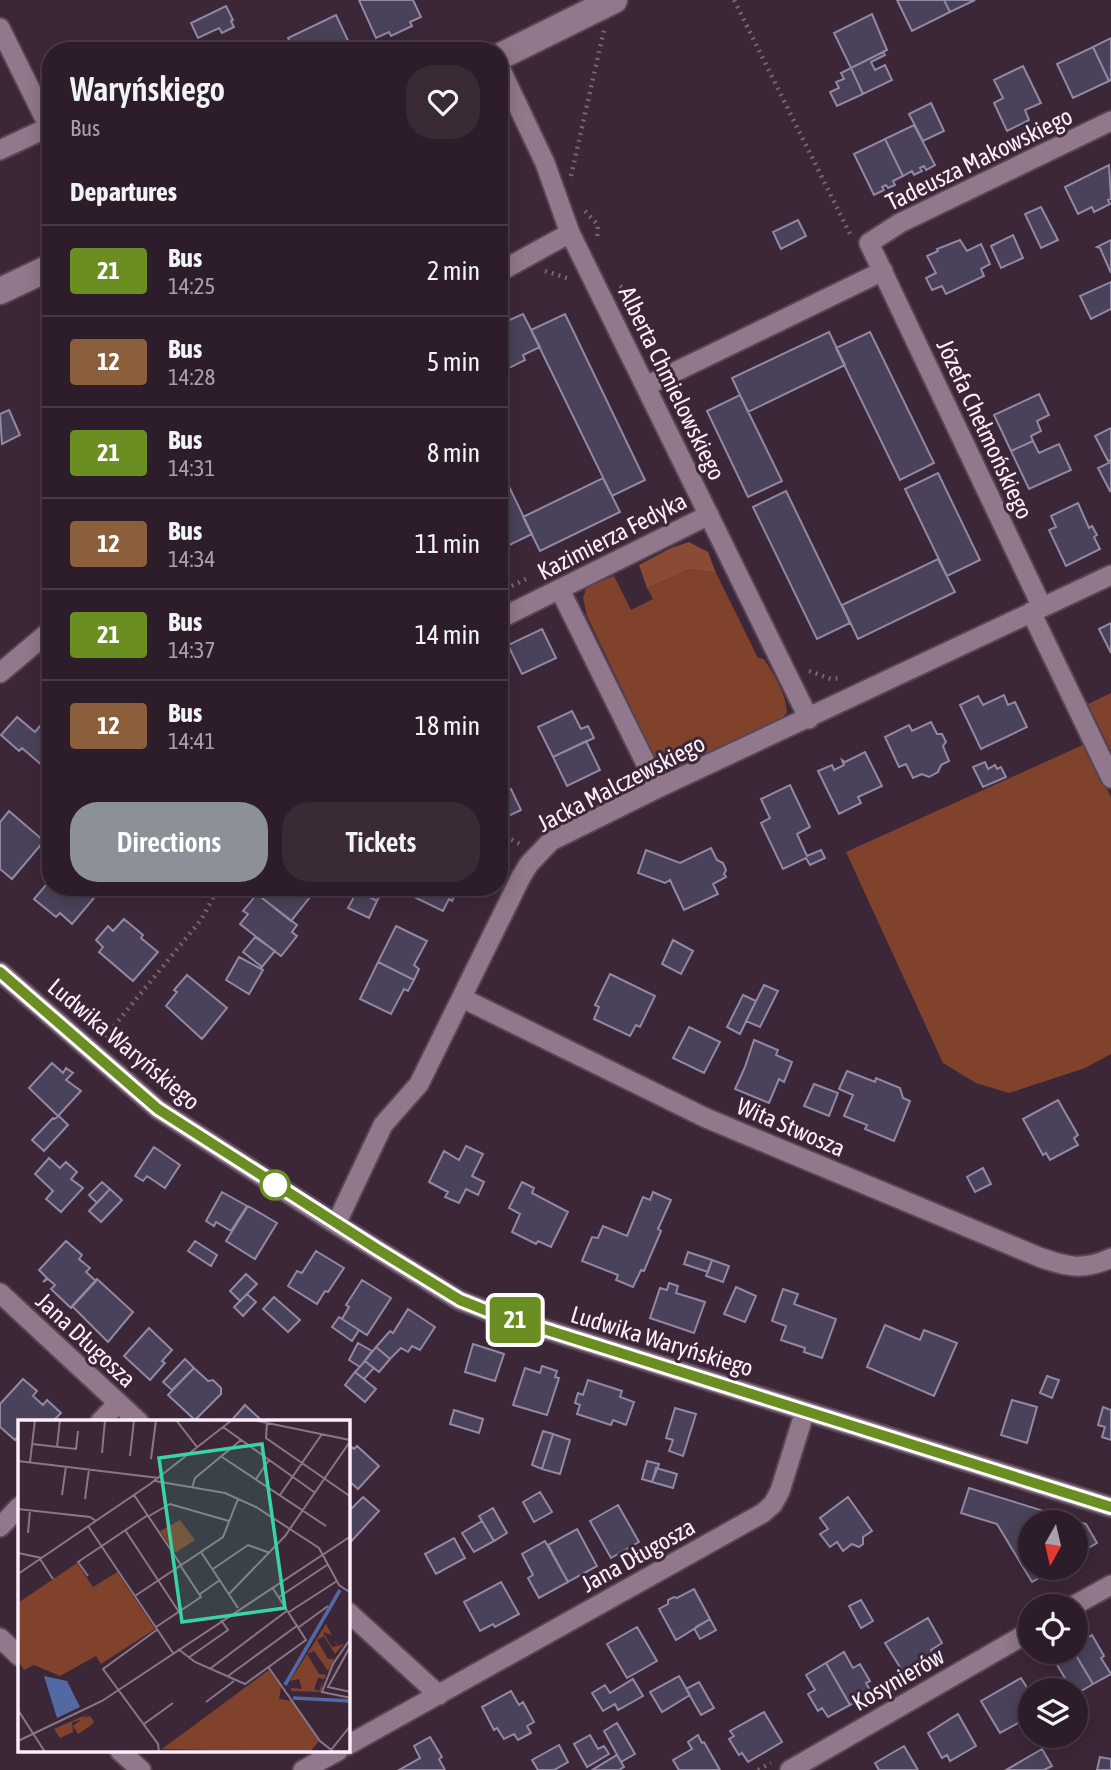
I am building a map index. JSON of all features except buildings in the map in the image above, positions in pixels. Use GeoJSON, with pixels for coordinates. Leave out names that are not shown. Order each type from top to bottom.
{"type":"FeatureCollection","features":[{"type":"Feature","properties":{"kind":"street"},"geometry":{"type":"LineString","coordinates":[[508,53],[614,0]]}},
{"type":"Feature","properties":{"kind":"street"},"geometry":{"type":"LineString","coordinates":[[0,29],[42,113]]}},
{"type":"Feature","properties":{"kind":"street","name":"Alberta Chmielowskiego"},"geometry":{"type":"LineString","coordinates":[[508,85],[545,163],[570,233],[808,719]]}},
{"type":"Feature","properties":{"kind":"street","name":"Tadeusza Makowskiego"},"geometry":{"type":"LineString","coordinates":[[869,243],[900,223],[1111,121]]}},
{"type":"Feature","properties":{"kind":"street"},"geometry":{"type":"LineString","coordinates":[[0,150],[42,132]]}},
{"type":"Feature","properties":{"kind":"street"},"geometry":{"type":"LineString","coordinates":[[508,267],[570,233]]}},
{"type":"Feature","properties":{"kind":"street","name":"Józefa Chełmońskiego"},"geometry":{"type":"LineString","coordinates":[[869,243],[1111,778]]}},
{"type":"Feature","properties":{"kind":"street"},"geometry":{"type":"LineString","coordinates":[[0,291],[42,271]]}},
{"type":"Feature","properties":{"kind":"street"},"geometry":{"type":"LineString","coordinates":[[646,386],[883,271]]}},
{"type":"Feature","properties":{"kind":"street","name":"Kazimierza Fedyka"},"geometry":{"type":"LineString","coordinates":[[508,615],[709,515]]}},
{"type":"Feature","properties":{"kind":"street","name":"Jacka Malczewskiego"},"geometry":{"type":"LineString","coordinates":[[336,1224],[383,1125],[419,1084],[521,877],[538,853],[551,841],[1111,575]]}},
{"type":"Feature","properties":{"kind":"street"},"geometry":{"type":"LineString","coordinates":[[560,590],[658,788]]}},
{"type":"Feature","properties":{"kind":"street"},"geometry":{"type":"LineString","coordinates":[[0,673],[42,638]]}},
{"type":"Feature","properties":{"kind":"street","name":"Ludwika Waryńskiego"},"geometry":{"type":"LineString","coordinates":[[0,972],[158,1109],[460,1300],[490,1312],[1111,1507]]}},
{"type":"Feature","properties":{"kind":"street","name":"Wita Stwosza"},"geometry":{"type":"LineString","coordinates":[[462,998],[706,1118],[1039,1257],[1060,1265],[1076,1267],[1093,1266],[1111,1258]]}},
{"type":"Feature","properties":{"kind":"street","name":"Jana Długosza"},"geometry":{"type":"LineString","coordinates":[[0,1293],[137,1420]]}},
{"type":"Feature","properties":{"kind":"street"},"geometry":{"type":"LineString","coordinates":[[102,1420],[118,1403]]}},
{"type":"Feature","properties":{"kind":"street","name":"Jana Długosza"},"geometry":{"type":"LineString","coordinates":[[350,1744],[763,1513],[773,1504],[780,1491],[805,1411]]}},
{"type":"Feature","properties":{"kind":"street"},"geometry":{"type":"LineString","coordinates":[[0,1527],[18,1508]]}},
{"type":"Feature","properties":{"kind":"street"},"geometry":{"type":"LineString","coordinates":[[1088,1598],[1111,1585]]}},
{"type":"Feature","properties":{"kind":"street"},"geometry":{"type":"LineString","coordinates":[[350,1614],[439,1695]]}},
{"type":"Feature","properties":{"kind":"street"},"geometry":{"type":"LineString","coordinates":[[0,1638],[18,1655]]}},
{"type":"Feature","properties":{"kind":"street","name":"Kosynierów"},"geometry":{"type":"LineString","coordinates":[[790,1770],[1018,1638]]}},
{"type":"Feature","properties":{"kind":"street"},"geometry":{"type":"LineString","coordinates":[[121,1752],[141,1770]]}},
{"type":"Feature","properties":{"kind":"street"},"geometry":{"type":"LineString","coordinates":[[303,1770],[336,1752]]}},
{"type":"Feature","properties":{"kind":"path"},"geometry":{"type":"LineString","coordinates":[[734,0],[852,237],[869,243]]}},
{"type":"Feature","properties":{"kind":"path"},"geometry":{"type":"LineString","coordinates":[[570,180],[605,26]]}},
{"type":"Feature","properties":{"kind":"path"},"geometry":{"type":"LineString","coordinates":[[577,205],[598,225],[598,245]]}},
{"type":"Feature","properties":{"kind":"path"},"geometry":{"type":"LineString","coordinates":[[535,276],[547,270],[576,281],[580,289],[608,273],[613,281],[626,290],[668,376]]}},
{"type":"Feature","properties":{"kind":"path"},"geometry":{"type":"LineString","coordinates":[[508,588],[536,575]]}},
{"type":"Feature","properties":{"kind":"path"},"geometry":{"type":"LineString","coordinates":[[807,670],[831,679],[843,677]]}},
{"type":"Feature","properties":{"kind":"path"},"geometry":{"type":"LineString","coordinates":[[93,1052],[201,920],[214,896]]}},
{"type":"Feature","properties":{"kind":"shaded area"},"geometry":{"type":"Polygon","coordinates":[[[689,542],[708,552],[716,573],[690,569],[647,588],[639,565],[689,542]]]}},
{"type":"Feature","properties":{"kind":"shaded area"},"geometry":{"type":"Polygon","coordinates":[[[690,569],[716,573],[758,658],[764,659],[779,684],[787,712],[779,722],[681,769],[665,767],[654,756],[587,616],[583,598],[587,586],[614,576],[631,610],[653,599],[647,588],[690,569]]]}},
{"type":"Feature","properties":{"kind":"shaded area"},"geometry":{"type":"Polygon","coordinates":[[[1111,693],[1111,751],[1088,704],[1111,693]]]}},
{"type":"Feature","properties":{"kind":"shaded area"},"geometry":{"type":"Polygon","coordinates":[[[1085,744],[1111,797],[1111,1054],[1085,1068],[1009,1093],[976,1083],[943,1063],[846,852],[1085,744]]]}},
{"type":"Feature","properties":{"kind":"bus line","name":"21"},"geometry":{"type":"LineString","coordinates":[[0,972],[158,1109],[460,1300],[490,1312],[1111,1507]]}}]}
